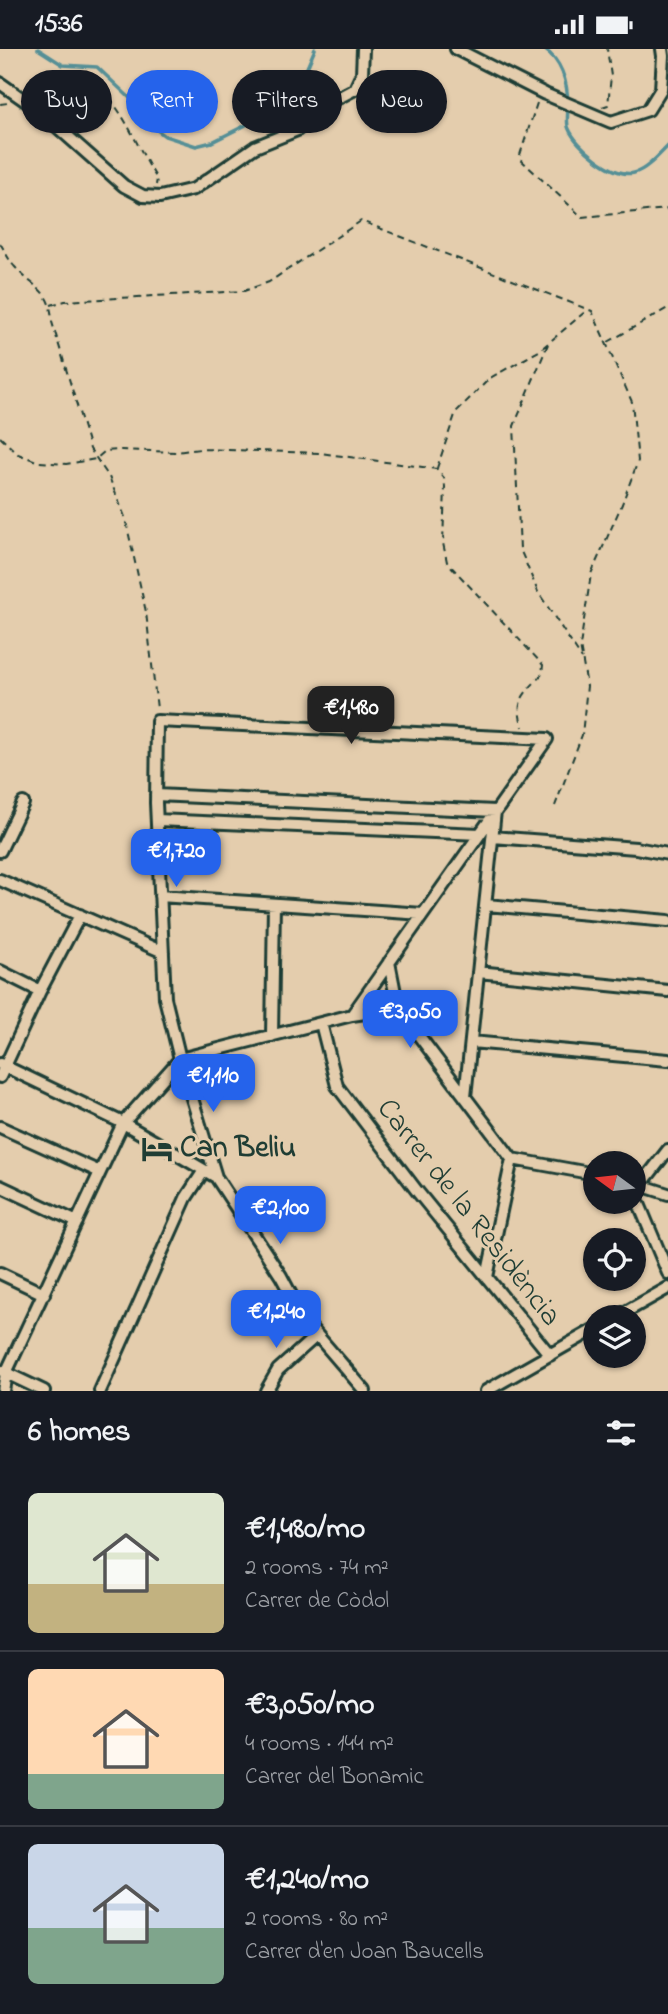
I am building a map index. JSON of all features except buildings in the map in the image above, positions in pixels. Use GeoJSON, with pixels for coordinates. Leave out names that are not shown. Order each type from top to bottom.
{"type":"FeatureCollection","features":[{"type":"Feature","properties":{"kind":"street"},"geometry":{"type":"LineString","coordinates":[[0,83],[37,109],[124,187],[143,196],[156,197],[194,189],[255,147],[297,130],[336,99],[355,89],[362,74],[363,49]]}},
{"type":"Feature","properties":{"kind":"street"},"geometry":{"type":"LineString","coordinates":[[456,49],[543,93],[611,122],[648,110],[661,89],[662,49]]}},
{"type":"Feature","properties":{"kind":"street"},"geometry":{"type":"LineString","coordinates":[[352,1015],[547,739],[158,721],[156,795],[165,998],[180,1059],[216,1177],[281,1276],[305,1321],[365,1391]]}},
{"type":"Feature","properties":{"kind":"street"},"geometry":{"type":"LineString","coordinates":[[156,795],[495,811]]}},
{"type":"Feature","properties":{"kind":"street"},"geometry":{"type":"LineString","coordinates":[[0,851],[23,803]]}},
{"type":"Feature","properties":{"kind":"street"},"geometry":{"type":"LineString","coordinates":[[466,1097],[495,811]]}},
{"type":"Feature","properties":{"kind":"street"},"geometry":{"type":"LineString","coordinates":[[157,820],[480,834]]}},
{"type":"Feature","properties":{"kind":"street"},"geometry":{"type":"LineString","coordinates":[[493,837],[636,848],[668,854]]}},
{"type":"Feature","properties":{"kind":"street"},"geometry":{"type":"LineString","coordinates":[[0,880],[163,952]]}},
{"type":"Feature","properties":{"kind":"street"},"geometry":{"type":"LineString","coordinates":[[160,896],[423,914]]}},
{"type":"Feature","properties":{"kind":"street"},"geometry":{"type":"LineString","coordinates":[[272,1036],[274,904]]}},
{"type":"Feature","properties":{"kind":"street"},"geometry":{"type":"LineString","coordinates":[[486,905],[668,921]]}},
{"type":"Feature","properties":{"kind":"street"},"geometry":{"type":"LineString","coordinates":[[80,915],[2,1070],[123,1123],[203,1172],[216,1177]]}},
{"type":"Feature","properties":{"kind":"street"},"geometry":{"type":"LineString","coordinates":[[389,962],[398,1008],[512,1159],[583,1172]]}},
{"type":"Feature","properties":{"kind":"street"},"geometry":{"type":"LineString","coordinates":[[0,971],[40,991]]}},
{"type":"Feature","properties":{"kind":"street"},"geometry":{"type":"LineString","coordinates":[[478,972],[668,991]]}},
{"type":"Feature","properties":{"kind":"street"},"geometry":{"type":"LineString","coordinates":[[3,1391],[3,1372],[44,1294],[123,1123],[180,1059],[352,1015],[398,1008]]}},
{"type":"Feature","properties":{"kind":"street","name":"Carrer de la Residència"},"geometry":{"type":"LineString","coordinates":[[321,1023],[337,1086],[417,1191],[550,1355]]}},
{"type":"Feature","properties":{"kind":"street"},"geometry":{"type":"LineString","coordinates":[[471,1042],[668,1060]]}},
{"type":"Feature","properties":{"kind":"street"},"geometry":{"type":"LineString","coordinates":[[0,1127],[100,1172]]}},
{"type":"Feature","properties":{"kind":"street"},"geometry":{"type":"LineString","coordinates":[[646,1176],[667,1152]]}},
{"type":"Feature","properties":{"kind":"street"},"geometry":{"type":"LineString","coordinates":[[487,1277],[512,1159]]}},
{"type":"Feature","properties":{"kind":"street"},"geometry":{"type":"LineString","coordinates":[[100,1391],[186,1198],[203,1172]]}},
{"type":"Feature","properties":{"kind":"street"},"geometry":{"type":"LineString","coordinates":[[0,1186],[77,1222]]}},
{"type":"Feature","properties":{"kind":"street"},"geometry":{"type":"LineString","coordinates":[[646,1189],[668,1194]]}},
{"type":"Feature","properties":{"kind":"street"},"geometry":{"type":"LineString","coordinates":[[646,1214],[668,1273]]}},
{"type":"Feature","properties":{"kind":"street"},"geometry":{"type":"LineString","coordinates":[[0,1273],[44,1294]]}},
{"type":"Feature","properties":{"kind":"street"},"geometry":{"type":"LineString","coordinates":[[638,1305],[668,1288]]}},
{"type":"Feature","properties":{"kind":"street"},"geometry":{"type":"LineString","coordinates":[[266,1391],[278,1370],[317,1335]]}},
{"type":"Feature","properties":{"kind":"street"},"geometry":{"type":"LineString","coordinates":[[486,1391],[583,1336]]}},
{"type":"Feature","properties":{"kind":"street"},"geometry":{"type":"LineString","coordinates":[[3,1372],[44,1391]]}},
{"type":"Feature","properties":{"kind":"path"},"geometry":{"type":"LineString","coordinates":[[584,110],[608,105],[611,76],[607,49]]}},
{"type":"Feature","properties":{"kind":"path"},"geometry":{"type":"LineString","coordinates":[[543,93],[519,158],[582,217],[668,209]]}},
{"type":"Feature","properties":{"kind":"path"},"geometry":{"type":"LineString","coordinates":[[112,101],[122,113],[128,130],[157,180],[156,197]]}},
{"type":"Feature","properties":{"kind":"path"},"geometry":{"type":"LineString","coordinates":[[51,305],[65,301],[244,291],[269,282],[361,221],[592,311],[632,402],[638,461],[591,573],[580,646],[587,686],[582,735],[555,806]]}},
{"type":"Feature","properties":{"kind":"path"},"geometry":{"type":"LineString","coordinates":[[0,243],[14,267],[45,295],[51,305],[52,321],[90,449],[109,477],[125,517],[146,612],[158,721]]}},
{"type":"Feature","properties":{"kind":"path"},"geometry":{"type":"LineString","coordinates":[[606,343],[668,307]]}},
{"type":"Feature","properties":{"kind":"path"},"geometry":{"type":"LineString","coordinates":[[437,469],[456,412],[490,378],[540,351],[588,309]]}},
{"type":"Feature","properties":{"kind":"path"},"geometry":{"type":"LineString","coordinates":[[548,344],[514,426],[520,548],[538,592],[583,660]]}},
{"type":"Feature","properties":{"kind":"path"},"geometry":{"type":"LineString","coordinates":[[0,437],[18,454],[39,462],[66,464],[96,459],[104,451],[176,452],[200,449],[320,453],[437,469],[444,478],[445,487],[443,543],[447,562],[543,665],[542,674],[520,700],[520,717],[527,738]]}},
{"type":"Feature","properties":{"kind":"waterway"},"geometry":{"type":"LineString","coordinates":[[38,49],[63,65],[97,67],[132,100],[152,126],[165,136],[196,146],[212,142],[246,125],[257,112],[306,70],[315,49]]}},
{"type":"Feature","properties":{"kind":"waterway"},"geometry":{"type":"LineString","coordinates":[[544,49],[560,67],[567,90],[569,129],[587,152],[616,171],[634,173],[648,166],[668,146]]}},
{"type":"Feature","properties":{"kind":"place","name":"Can Beliu"},"geometry":{"type":"Point","coordinates":[157,1149]}}]}
